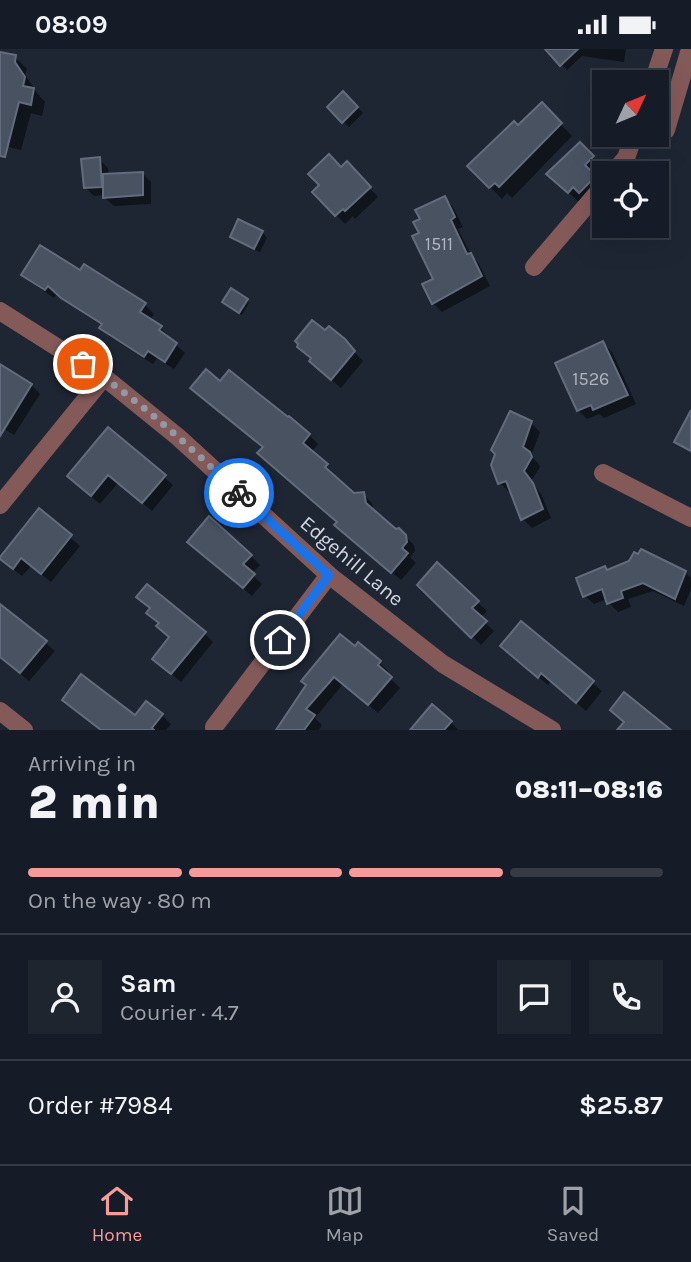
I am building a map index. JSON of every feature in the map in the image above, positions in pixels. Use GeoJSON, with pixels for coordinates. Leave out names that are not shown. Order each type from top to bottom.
{"type":"FeatureCollection","features":[{"type":"Feature","properties":{"kind":"street"},"geometry":{"type":"LineString","coordinates":[[657,70],[664,49]]}},
{"type":"Feature","properties":{"kind":"street"},"geometry":{"type":"LineString","coordinates":[[669,120],[690,49]]}},
{"type":"Feature","properties":{"kind":"street"},"geometry":{"type":"LineString","coordinates":[[534,267],[592,199]]}},
{"type":"Feature","properties":{"kind":"street","name":"Edgehill Lane"},"geometry":{"type":"LineString","coordinates":[[0,311],[104,377],[178,437],[329,575],[443,664],[552,730]]}},
{"type":"Feature","properties":{"kind":"street"},"geometry":{"type":"LineString","coordinates":[[0,505],[104,377]]}},
{"type":"Feature","properties":{"kind":"street"},"geometry":{"type":"LineString","coordinates":[[603,473],[691,518]]}},
{"type":"Feature","properties":{"kind":"street"},"geometry":{"type":"LineString","coordinates":[[214,727],[329,575]]}},
{"type":"Feature","properties":{"kind":"street"},"geometry":{"type":"LineString","coordinates":[[0,711],[24,730]]}},
{"type":"Feature","properties":{"kind":"building"},"geometry":{"type":"Polygon","coordinates":[[[545,49],[578,49],[560,66],[545,49]]]}},
{"type":"Feature","properties":{"kind":"building"},"geometry":{"type":"Polygon","coordinates":[[[0,52],[16,55],[15,62],[25,77],[23,86],[34,88],[31,105],[19,102],[5,157],[0,156],[0,52]]]}},
{"type":"Feature","properties":{"kind":"building"},"geometry":{"type":"Polygon","coordinates":[[[343,91],[358,107],[342,123],[327,107],[343,91]]]}},
{"type":"Feature","properties":{"kind":"building"},"geometry":{"type":"Polygon","coordinates":[[[542,102],[562,123],[499,187],[495,183],[489,188],[467,166],[514,121],[518,125],[542,102]]]}},
{"type":"Feature","properties":{"kind":"building"},"geometry":{"type":"Polygon","coordinates":[[[580,142],[594,156],[585,165],[592,172],[592,180],[579,193],[573,187],[568,193],[546,174],[580,142]]]}},
{"type":"Feature","properties":{"kind":"building"},"geometry":{"type":"Polygon","coordinates":[[[329,154],[341,167],[347,161],[371,187],[345,211],[343,209],[335,216],[312,192],[319,185],[308,174],[329,154]]]}},
{"type":"Feature","properties":{"kind":"building"},"geometry":{"type":"Polygon","coordinates":[[[100,157],[102,187],[84,188],[81,159],[100,157]]]}},
{"type":"Feature","properties":{"kind":"building"},"geometry":{"type":"Polygon","coordinates":[[[143,172],[143,195],[103,198],[103,174],[143,172]]]}},
{"type":"Feature","properties":{"kind":"building"},"geometry":{"type":"Polygon","coordinates":[[[445,196],[455,217],[451,220],[467,254],[471,253],[482,276],[432,304],[422,284],[433,279],[412,236],[419,233],[413,222],[420,219],[415,210],[445,196]]]}},
{"type":"Feature","properties":{"kind":"building"},"geometry":{"type":"Polygon","coordinates":[[[238,219],[263,231],[254,249],[230,237],[238,219]]]}},
{"type":"Feature","properties":{"kind":"building"},"geometry":{"type":"Polygon","coordinates":[[[40,245],[80,270],[84,264],[146,303],[140,312],[162,326],[159,330],[177,343],[165,362],[148,351],[144,357],[99,328],[102,324],[61,298],[48,286],[45,290],[21,275],[40,245]]]}},
{"type":"Feature","properties":{"kind":"building"},"geometry":{"type":"Polygon","coordinates":[[[231,288],[248,299],[239,313],[222,302],[231,288]]]}},
{"type":"Feature","properties":{"kind":"building"},"geometry":{"type":"Polygon","coordinates":[[[312,320],[325,330],[329,326],[355,351],[331,380],[309,361],[311,358],[297,347],[295,341],[312,320]]]}},
{"type":"Feature","properties":{"kind":"building"},"geometry":{"type":"Polygon","coordinates":[[[603,341],[628,395],[593,410],[591,405],[577,411],[555,363],[603,341]]]}},
{"type":"Feature","properties":{"kind":"building"},"geometry":{"type":"Polygon","coordinates":[[[0,364],[32,384],[0,436],[0,364]]]}},
{"type":"Feature","properties":{"kind":"building"},"geometry":{"type":"Polygon","coordinates":[[[206,369],[220,381],[229,370],[289,416],[310,434],[303,443],[328,464],[325,467],[354,493],[364,492],[366,503],[406,535],[407,542],[402,548],[408,553],[391,573],[334,525],[337,522],[257,453],[263,447],[190,388],[206,369]]]}},
{"type":"Feature","properties":{"kind":"building"},"geometry":{"type":"Polygon","coordinates":[[[691,410],[691,451],[674,442],[691,410]]]}},
{"type":"Feature","properties":{"kind":"building"},"geometry":{"type":"Polygon","coordinates":[[[510,411],[532,421],[523,447],[532,457],[524,471],[533,483],[543,509],[521,520],[506,481],[498,484],[491,465],[495,454],[491,450],[510,411]]]}},
{"type":"Feature","properties":{"kind":"building"},"geometry":{"type":"Polygon","coordinates":[[[108,427],[166,475],[142,503],[108,475],[91,496],[67,476],[108,427]]]}},
{"type":"Feature","properties":{"kind":"building"},"geometry":{"type":"Polygon","coordinates":[[[39,508],[72,535],[41,574],[21,558],[13,569],[0,557],[39,508]]]}},
{"type":"Feature","properties":{"kind":"building"},"geometry":{"type":"Polygon","coordinates":[[[209,516],[252,555],[243,564],[255,574],[243,588],[187,542],[209,516]]]}},
{"type":"Feature","properties":{"kind":"building"},"geometry":{"type":"Polygon","coordinates":[[[641,549],[686,571],[675,599],[643,583],[621,591],[623,598],[607,604],[602,589],[583,597],[576,578],[605,566],[607,570],[629,561],[634,552],[638,554],[641,549]]]}},
{"type":"Feature","properties":{"kind":"building"},"geometry":{"type":"Polygon","coordinates":[[[437,562],[479,601],[472,608],[487,621],[471,638],[417,585],[437,562]]]}},
{"type":"Feature","properties":{"kind":"building"},"geometry":{"type":"Polygon","coordinates":[[[147,584],[206,632],[171,674],[152,659],[169,637],[156,626],[159,623],[146,613],[150,608],[136,597],[147,584]]]}},
{"type":"Feature","properties":{"kind":"building"},"geometry":{"type":"Polygon","coordinates":[[[0,604],[47,641],[20,673],[0,657],[0,604]]]}},
{"type":"Feature","properties":{"kind":"building"},"geometry":{"type":"Polygon","coordinates":[[[521,621],[594,681],[576,703],[541,673],[538,678],[500,646],[521,621]]]}},
{"type":"Feature","properties":{"kind":"building"},"geometry":{"type":"Polygon","coordinates":[[[340,634],[355,646],[358,642],[381,661],[378,665],[392,677],[368,705],[334,677],[306,709],[315,715],[304,730],[276,730],[306,685],[301,681],[340,634]]]}},
{"type":"Feature","properties":{"kind":"building"},"geometry":{"type":"Polygon","coordinates":[[[81,674],[135,715],[146,701],[163,714],[152,728],[154,730],[101,730],[62,700],[81,674]]]}},
{"type":"Feature","properties":{"kind":"building"},"geometry":{"type":"Polygon","coordinates":[[[624,692],[671,730],[617,730],[624,722],[610,710],[624,692]]]}},
{"type":"Feature","properties":{"kind":"building"},"geometry":{"type":"Polygon","coordinates":[[[432,704],[452,721],[444,730],[410,730],[432,704]]]}},
{"type":"Feature","properties":{"kind":"way so far"},"geometry":{"type":"LineString","coordinates":[[83,364],[104,377],[178,437],[239,493]]}},
{"type":"Feature","properties":{"kind":"route"},"geometry":{"type":"LineString","coordinates":[[239,493],[329,575],[280,640]]}}]}
